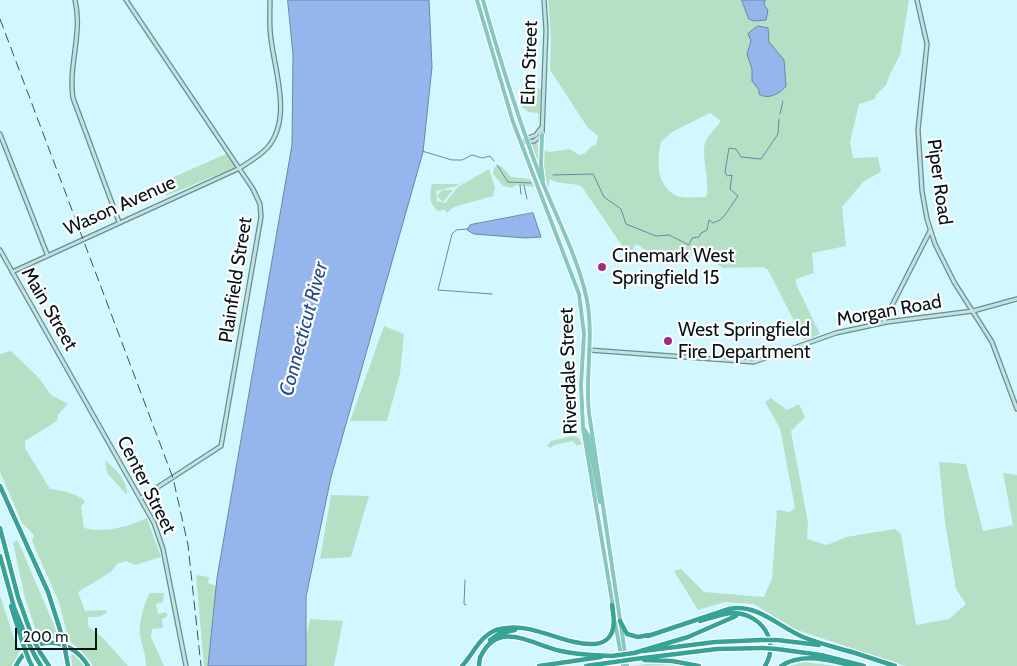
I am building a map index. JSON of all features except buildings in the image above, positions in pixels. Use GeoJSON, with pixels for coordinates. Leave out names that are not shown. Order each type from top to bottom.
{"type":"FeatureCollection","features":[{"type":"Feature","properties":{"kind":"highway"},"geometry":{"type":"LineString","coordinates":[[0,486],[48,592],[63,638],[68,666]]}},
{"type":"Feature","properties":{"kind":"highway"},"geometry":{"type":"LineString","coordinates":[[0,528],[18,597],[34,639],[49,666]]}},
{"type":"Feature","properties":{"kind":"highway"},"geometry":{"type":"LineString","coordinates":[[0,556],[13,612],[26,643],[41,666]]}},
{"type":"Feature","properties":{"kind":"highway"},"geometry":{"type":"LineString","coordinates":[[462,666],[480,642],[492,632],[512,628],[541,632],[590,644],[602,642],[613,630],[612,605]]}},
{"type":"Feature","properties":{"kind":"highway"},"geometry":{"type":"LineString","coordinates":[[648,636],[729,609],[742,608],[756,611],[803,637],[895,666]]}},
{"type":"Feature","properties":{"kind":"highway"},"geometry":{"type":"LineString","coordinates":[[620,621],[628,634],[638,637],[730,614],[744,615],[756,620],[766,629],[771,642],[771,653],[765,666]]}},
{"type":"Feature","properties":{"kind":"highway"},"geometry":{"type":"LineString","coordinates":[[634,653],[688,637],[731,617],[744,616],[756,620]]}},
{"type":"Feature","properties":{"kind":"highway"},"geometry":{"type":"LineString","coordinates":[[478,666],[488,642],[500,634],[518,630],[541,632]]}},
{"type":"Feature","properties":{"kind":"highway"},"geometry":{"type":"LineString","coordinates":[[480,658],[490,643],[508,636],[566,652],[612,656]]}},
{"type":"Feature","properties":{"kind":"highway"},"geometry":{"type":"LineString","coordinates":[[539,666],[715,642],[777,640],[851,652]]}},
{"type":"Feature","properties":{"kind":"highway"},"geometry":{"type":"LineString","coordinates":[[16,666],[29,649],[40,644],[53,642],[74,649],[88,666]]}},
{"type":"Feature","properties":{"kind":"highway"},"geometry":{"type":"LineString","coordinates":[[26,643],[32,666]]}},
{"type":"Feature","properties":{"kind":"highway"},"geometry":{"type":"LineString","coordinates":[[586,666],[717,648],[763,648],[821,655],[864,666]]}},
{"type":"Feature","properties":{"kind":"highway"},"geometry":{"type":"LineString","coordinates":[[781,666],[801,658],[853,666]]}},
{"type":"Feature","properties":{"kind":"highway"},"geometry":{"type":"LineString","coordinates":[[635,659],[672,661],[700,666]]}},
{"type":"Feature","properties":{"kind":"highway"},"geometry":{"type":"LineString","coordinates":[[605,666],[614,662]]}},
{"type":"Feature","properties":{"kind":"main road","name":"Plainfield Street"},"geometry":{"type":"LineString","coordinates":[[126,0],[240,168],[256,196],[261,213],[261,224],[223,441],[218,450],[141,498]]}},
{"type":"Feature","properties":{"kind":"main road","name":"Wason Avenue"},"geometry":{"type":"LineString","coordinates":[[12,272],[47,254],[240,168],[259,156],[268,147],[278,125],[279,86],[270,38],[270,0]]}},
{"type":"Feature","properties":{"kind":"main road","name":"Riverdale Street"},"geometry":{"type":"LineString","coordinates":[[477,0],[521,143],[579,294],[584,334],[581,385],[584,428],[623,666]]}},
{"type":"Feature","properties":{"kind":"main road","name":"Riverdale Street"},"geometry":{"type":"LineString","coordinates":[[483,0],[516,114],[572,256],[586,299],[589,350],[587,383],[590,420],[628,666]]}},
{"type":"Feature","properties":{"kind":"main road","name":"Elm Street"},"geometry":{"type":"LineString","coordinates":[[542,135],[546,30],[544,0]]}},
{"type":"Feature","properties":{"kind":"main road","name":"Piper Road"},"geometry":{"type":"LineString","coordinates":[[916,0],[927,44],[918,130],[922,190],[930,231],[954,282],[992,342],[1017,409]]}},
{"type":"Feature","properties":{"kind":"main road"},"geometry":{"type":"LineString","coordinates":[[75,1],[78,21],[72,83],[73,98],[118,222]]}},
{"type":"Feature","properties":{"kind":"main road","name":"Elm Street"},"geometry":{"type":"LineString","coordinates":[[527,141],[537,134],[542,127]]}},
{"type":"Feature","properties":{"kind":"main road"},"geometry":{"type":"LineString","coordinates":[[0,134],[47,254]]}},
{"type":"Feature","properties":{"kind":"main road"},"geometry":{"type":"LineString","coordinates":[[521,143],[542,135],[541,165],[544,187]]}},
{"type":"Feature","properties":{"kind":"main road"},"geometry":{"type":"LineString","coordinates":[[556,231],[556,228],[559,228],[572,256]]}},
{"type":"Feature","properties":{"kind":"main road"},"geometry":{"type":"LineString","coordinates":[[882,323],[930,231]]}},
{"type":"Feature","properties":{"kind":"main road","name":"Main Street"},"geometry":{"type":"LineString","coordinates":[[0,250],[75,382]]}},
{"type":"Feature","properties":{"kind":"main road","name":"Morgan Road"},"geometry":{"type":"LineString","coordinates":[[589,350],[754,362],[823,337],[882,323],[973,311],[1017,299]]}},
{"type":"Feature","properties":{"kind":"main road"},"geometry":{"type":"LineString","coordinates":[[582,351],[589,350]]}},
{"type":"Feature","properties":{"kind":"main road","name":"Center Street"},"geometry":{"type":"LineString","coordinates":[[75,382],[154,522],[163,549],[186,666]]}},
{"type":"Feature","properties":{"kind":"main road"},"geometry":{"type":"LineString","coordinates":[[590,420],[584,428],[588,435],[598,497],[602,506]]}},
{"type":"Feature","properties":{"kind":"green space"},"geometry":{"type":"Polygon","coordinates":[[[548,0],[909,0],[900,55],[886,85],[876,95],[875,99],[859,104],[850,142],[853,158],[878,157],[881,172],[864,181],[842,207],[846,246],[812,253],[814,273],[796,279],[796,284],[820,334],[804,340],[768,270],[763,267],[723,268],[696,252],[692,253],[689,258],[686,255],[668,256],[649,252],[635,245],[631,253],[627,253],[582,187],[550,179],[548,189],[543,165],[543,149],[549,152],[570,149],[579,155],[584,154],[592,146],[596,145],[598,136],[588,128],[550,70],[551,37],[548,0]],[[710,113],[672,132],[661,142],[659,171],[664,185],[675,195],[706,197],[705,143],[721,121],[710,113]]]}},
{"type":"Feature","properties":{"kind":"green space"},"geometry":{"type":"Polygon","coordinates":[[[536,88],[541,89],[539,123],[538,113],[528,112],[519,104],[523,101],[525,104],[536,104],[538,90],[536,88]]]}},
{"type":"Feature","properties":{"kind":"green space"},"geometry":{"type":"Polygon","coordinates":[[[538,140],[539,165],[531,144],[538,140]]]}},
{"type":"Feature","properties":{"kind":"green space"},"geometry":{"type":"Polygon","coordinates":[[[226,154],[236,167],[166,196],[160,183],[226,154]]]}},
{"type":"Feature","properties":{"kind":"green space"},"geometry":{"type":"Polygon","coordinates":[[[500,165],[511,177],[530,179],[535,187],[516,185],[512,188],[503,186],[493,174],[494,168],[500,165]]]}},
{"type":"Feature","properties":{"kind":"green space"},"geometry":{"type":"Polygon","coordinates":[[[489,169],[495,188],[493,196],[454,207],[447,213],[445,210],[438,211],[431,202],[430,191],[432,184],[458,184],[469,179],[456,186],[436,191],[437,201],[445,203],[458,187],[489,169]]]}},
{"type":"Feature","properties":{"kind":"green space"},"geometry":{"type":"Polygon","coordinates":[[[442,190],[453,190],[443,202],[437,196],[442,190]]]}},
{"type":"Feature","properties":{"kind":"green space"},"geometry":{"type":"Polygon","coordinates":[[[384,326],[404,334],[400,374],[387,421],[350,421],[384,326]]]}},
{"type":"Feature","properties":{"kind":"green space"},"geometry":{"type":"Polygon","coordinates":[[[11,351],[39,378],[51,395],[68,404],[58,415],[57,421],[25,441],[25,448],[50,489],[67,492],[83,499],[85,502],[81,506],[84,528],[100,530],[116,528],[147,518],[161,557],[135,565],[126,561],[117,564],[111,572],[78,592],[85,611],[106,610],[107,613],[98,617],[88,617],[88,626],[103,638],[128,666],[93,666],[80,649],[69,641],[59,602],[32,541],[34,535],[22,523],[0,472],[0,354],[11,351]]]}},
{"type":"Feature","properties":{"kind":"green space"},"geometry":{"type":"Polygon","coordinates":[[[771,398],[787,410],[799,404],[805,417],[791,431],[808,523],[807,539],[827,545],[846,537],[895,529],[901,534],[916,625],[949,619],[966,604],[956,589],[945,522],[939,462],[966,464],[983,531],[1013,525],[1003,473],[1017,475],[1017,666],[905,666],[794,629],[754,604],[725,602],[698,610],[674,571],[681,569],[704,592],[764,597],[772,578],[777,510],[790,512],[795,508],[780,428],[765,402],[771,398]]]}},
{"type":"Feature","properties":{"kind":"green space"},"geometry":{"type":"Polygon","coordinates":[[[572,436],[578,437],[582,444],[577,446],[573,441],[554,445],[551,448],[547,446],[551,441],[572,436]]]}},
{"type":"Feature","properties":{"kind":"green space"},"geometry":{"type":"Polygon","coordinates":[[[105,460],[117,471],[123,480],[127,495],[107,473],[105,460]]]}},
{"type":"Feature","properties":{"kind":"green space"},"geometry":{"type":"Polygon","coordinates":[[[331,495],[369,496],[351,557],[320,559],[331,495]]]}},
{"type":"Feature","properties":{"kind":"green space"},"geometry":{"type":"Polygon","coordinates":[[[18,541],[54,625],[58,639],[39,640],[25,598],[13,543],[18,541]]]}},
{"type":"Feature","properties":{"kind":"green space"},"geometry":{"type":"Polygon","coordinates":[[[196,575],[209,577],[208,583],[216,586],[208,666],[204,666],[196,575]]]}},
{"type":"Feature","properties":{"kind":"green space"},"geometry":{"type":"Polygon","coordinates":[[[150,593],[164,593],[163,602],[156,604],[158,614],[166,612],[168,616],[162,619],[163,628],[152,629],[151,637],[164,666],[146,666],[140,635],[142,613],[150,593]]]}},
{"type":"Feature","properties":{"kind":"green space"},"geometry":{"type":"Polygon","coordinates":[[[0,595],[15,642],[20,651],[12,666],[0,666],[0,595]]]}},
{"type":"Feature","properties":{"kind":"green space"},"geometry":{"type":"Polygon","coordinates":[[[310,619],[343,621],[334,666],[306,666],[305,643],[310,619]]]}},
{"type":"Feature","properties":{"kind":"green space"},"geometry":{"type":"Polygon","coordinates":[[[71,654],[80,657],[86,666],[72,666],[71,654]]]}},
{"type":"Feature","properties":{"kind":"green space"},"geometry":{"type":"Polygon","coordinates":[[[658,662],[683,665],[633,666],[658,662]]]}},
{"type":"Feature","properties":{"kind":"green space"},"geometry":{"type":"Polygon","coordinates":[[[804,662],[836,666],[789,666],[804,662]]]}},
{"type":"Feature","properties":{"kind":"water","name":"Connecticut River"},"geometry":{"type":"Polygon","coordinates":[[[288,0],[429,0],[432,67],[423,152],[331,477],[306,597],[306,666],[208,666],[217,578],[292,145],[293,55],[288,0]]]}},
{"type":"Feature","properties":{"kind":"water"},"geometry":{"type":"Polygon","coordinates":[[[742,0],[765,0],[764,5],[768,10],[766,20],[754,21],[749,19],[742,0]]]}},
{"type":"Feature","properties":{"kind":"water"},"geometry":{"type":"Polygon","coordinates":[[[758,26],[768,28],[769,42],[784,60],[786,86],[777,94],[770,96],[759,94],[759,90],[752,81],[752,69],[747,54],[751,41],[748,34],[758,26]]]}},
{"type":"Feature","properties":{"kind":"water"},"geometry":{"type":"Polygon","coordinates":[[[533,213],[541,237],[525,238],[474,234],[467,230],[470,225],[533,213]]]}},
{"type":"Feature","properties":{"kind":"waterway"},"geometry":{"type":"LineString","coordinates":[[780,114],[783,101]]}},
{"type":"Feature","properties":{"kind":"waterway"},"geometry":{"type":"LineString","coordinates":[[553,175],[593,174],[604,197],[621,209],[626,224],[656,236],[669,235],[689,245],[692,238],[699,237],[701,233],[707,230],[709,220],[713,223],[720,220],[738,196],[730,189],[732,175],[727,176],[725,172],[729,148],[736,149],[741,157],[761,159],[778,134],[779,119]]}},
{"type":"Feature","properties":{"kind":"waterway"},"geometry":{"type":"LineString","coordinates":[[422,151],[452,160],[462,160],[472,155],[482,158],[490,156],[494,161]]}},
{"type":"Feature","properties":{"kind":"waterway"},"geometry":{"type":"LineString","coordinates":[[497,165],[508,182],[531,183]]}},
{"type":"Feature","properties":{"kind":"waterway"},"geometry":{"type":"LineString","coordinates":[[520,185],[521,194]]}},
{"type":"Feature","properties":{"kind":"waterway"},"geometry":{"type":"LineString","coordinates":[[524,185],[527,199]]}},
{"type":"Feature","properties":{"kind":"waterway"},"geometry":{"type":"LineString","coordinates":[[467,229],[456,230],[452,234],[438,290],[492,294]]}},
{"type":"Feature","properties":{"kind":"waterway"},"geometry":{"type":"LineString","coordinates":[[465,580],[464,604],[466,605]]}},
{"type":"Feature","properties":{"kind":"railway"},"geometry":{"type":"LineString","coordinates":[[0,19],[173,478],[188,545],[201,666]]}},
{"type":"Feature","properties":{"kind":"place","name":"Cinemark West Springfield 15"},"geometry":{"type":"Point","coordinates":[602,267]}},
{"type":"Feature","properties":{"kind":"place","name":"West Springfield Fire Department"},"geometry":{"type":"Point","coordinates":[668,341]}}]}
